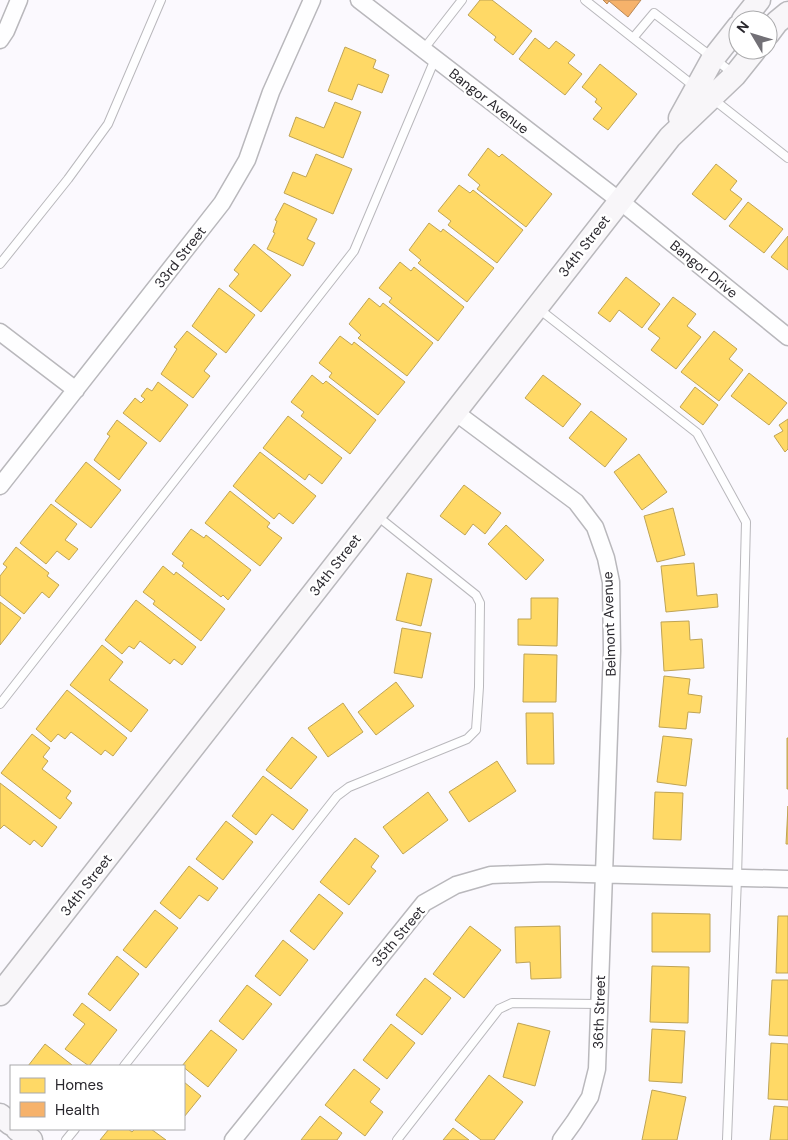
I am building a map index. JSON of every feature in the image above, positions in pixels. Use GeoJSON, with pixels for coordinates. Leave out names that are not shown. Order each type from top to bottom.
{"type":"FeatureCollection","features":[{"type":"Feature","properties":{"kind":"main road"},"geometry":{"type":"LineString","coordinates":[[751,10],[759,0]]}},
{"type":"Feature","properties":{"kind":"main road"},"geometry":{"type":"LineString","coordinates":[[778,24],[788,13]]}},
{"type":"Feature","properties":{"kind":"main road","name":"34th Street"},"geometry":{"type":"LineString","coordinates":[[704,93],[713,59],[728,40]]}},
{"type":"Feature","properties":{"kind":"main road","name":"34th Street"},"geometry":{"type":"LineString","coordinates":[[0,994],[704,93],[735,75],[747,60]]}},
{"type":"Feature","properties":{"kind":"main road"},"geometry":{"type":"LineString","coordinates":[[18,1130],[31,1140]]}},
{"type":"Feature","properties":{"kind":"street"},"geometry":{"type":"LineString","coordinates":[[0,40],[6,31],[19,0]]}},
{"type":"Feature","properties":{"kind":"street","name":"33rd Street"},"geometry":{"type":"LineString","coordinates":[[0,486],[222,203],[246,160],[271,92],[312,0]]}},
{"type":"Feature","properties":{"kind":"street","name":"Bangor Avenue"},"geometry":{"type":"LineString","coordinates":[[359,0],[620,201]]}},
{"type":"Feature","properties":{"kind":"street","name":"Bangor Drive"},"geometry":{"type":"LineString","coordinates":[[620,201],[788,336]]}},
{"type":"Feature","properties":{"kind":"street"},"geometry":{"type":"LineString","coordinates":[[0,332],[76,390]]}},
{"type":"Feature","properties":{"kind":"street","name":"Belmont Avenue"},"geometry":{"type":"LineString","coordinates":[[455,412],[576,502],[595,527],[606,558],[610,582],[612,651],[604,874]]}},
{"type":"Feature","properties":{"kind":"street","name":"35th Street"},"geometry":{"type":"LineString","coordinates":[[233,1140],[424,903],[456,885],[491,875],[547,873],[788,879]]}},
{"type":"Feature","properties":{"kind":"street","name":"36th Street"},"geometry":{"type":"LineString","coordinates":[[561,1140],[590,1096],[597,1069],[604,874]]}},
{"type":"Feature","properties":{"kind":"lane"},"geometry":{"type":"LineString","coordinates":[[0,264],[68,179],[108,124],[161,0]]}},
{"type":"Feature","properties":{"kind":"lane"},"geometry":{"type":"LineString","coordinates":[[0,704],[354,251],[430,54],[462,0]]}},
{"type":"Feature","properties":{"kind":"lane"},"geometry":{"type":"LineString","coordinates":[[585,0],[788,158]]}},
{"type":"Feature","properties":{"kind":"lane"},"geometry":{"type":"LineString","coordinates":[[633,38],[654,13],[735,75]]}},
{"type":"Feature","properties":{"kind":"lane"},"geometry":{"type":"LineString","coordinates":[[536,308],[696,433],[746,522],[737,878],[726,1140]]}},
{"type":"Feature","properties":{"kind":"lane"},"geometry":{"type":"LineString","coordinates":[[125,1065],[337,796],[349,787],[467,739],[476,730],[479,687],[480,603],[476,595],[375,514]]}},
{"type":"Feature","properties":{"kind":"lane"},"geometry":{"type":"LineString","coordinates":[[397,1140],[499,1009],[512,1002],[600,1004]]}},
{"type":"Feature","properties":{"kind":"lane"},"geometry":{"type":"LineString","coordinates":[[66,1140],[74,1130]]}},
{"type":"Feature","properties":{"kind":"building: Homes"},"geometry":{"type":"Polygon","coordinates":[[[480,0],[492,0],[532,31],[513,55],[494,40],[496,37],[468,15],[480,0]]]}},
{"type":"Feature","properties":{"kind":"building: Homes"},"geometry":{"type":"Polygon","coordinates":[[[535,38],[549,49],[556,41],[575,55],[568,63],[582,74],[565,95],[519,59],[535,38]]]}},
{"type":"Feature","properties":{"kind":"building: Homes"},"geometry":{"type":"Polygon","coordinates":[[[345,47],[376,60],[373,68],[389,75],[382,93],[358,84],[352,100],[328,91],[345,47]]]}},
{"type":"Feature","properties":{"kind":"building: Homes"},"geometry":{"type":"Polygon","coordinates":[[[600,64],[637,94],[608,130],[593,119],[602,108],[595,102],[597,99],[582,87],[600,64]]]}},
{"type":"Feature","properties":{"kind":"building: Homes"},"geometry":{"type":"Polygon","coordinates":[[[335,102],[361,112],[343,158],[289,136],[296,117],[324,128],[335,102]]]}},
{"type":"Feature","properties":{"kind":"building: Homes"},"geometry":{"type":"Polygon","coordinates":[[[488,148],[499,157],[502,154],[552,194],[526,227],[477,189],[480,185],[468,175],[488,148]]]}},
{"type":"Feature","properties":{"kind":"building: Homes"},"geometry":{"type":"Polygon","coordinates":[[[316,154],[352,169],[333,214],[284,193],[293,172],[306,177],[316,154]]]}},
{"type":"Feature","properties":{"kind":"building: Homes"},"geometry":{"type":"Polygon","coordinates":[[[716,164],[737,181],[730,190],[742,199],[725,220],[692,194],[716,164]]]}},
{"type":"Feature","properties":{"kind":"building: Homes"},"geometry":{"type":"Polygon","coordinates":[[[459,185],[470,193],[473,190],[523,230],[497,263],[448,225],[451,221],[438,211],[459,185]]]}},
{"type":"Feature","properties":{"kind":"building: Homes"},"geometry":{"type":"Polygon","coordinates":[[[748,202],[783,229],[764,253],[729,226],[748,202]]]}},
{"type":"Feature","properties":{"kind":"building: Homes"},"geometry":{"type":"Polygon","coordinates":[[[284,203],[317,219],[307,239],[315,243],[303,266],[267,249],[275,233],[273,232],[277,221],[275,220],[284,203]]]}},
{"type":"Feature","properties":{"kind":"building: Homes"},"geometry":{"type":"Polygon","coordinates":[[[429,223],[441,232],[443,229],[494,268],[467,302],[418,263],[421,260],[409,250],[429,223]]]}},
{"type":"Feature","properties":{"kind":"building: Homes"},"geometry":{"type":"Polygon","coordinates":[[[788,236],[788,270],[771,257],[788,236]]]}},
{"type":"Feature","properties":{"kind":"building: Homes"},"geometry":{"type":"Polygon","coordinates":[[[254,244],[291,275],[261,312],[229,286],[239,274],[234,270],[254,244]]]}},
{"type":"Feature","properties":{"kind":"building: Homes"},"geometry":{"type":"Polygon","coordinates":[[[400,262],[411,271],[414,267],[464,307],[438,341],[389,302],[392,298],[379,288],[400,262]]]}},
{"type":"Feature","properties":{"kind":"building: Homes"},"geometry":{"type":"Polygon","coordinates":[[[626,277],[660,304],[642,328],[619,310],[610,322],[598,313],[626,277]]]}},
{"type":"Feature","properties":{"kind":"building: Homes"},"geometry":{"type":"Polygon","coordinates":[[[219,288],[255,315],[226,353],[192,326],[219,288]]]}},
{"type":"Feature","properties":{"kind":"building: Homes"},"geometry":{"type":"Polygon","coordinates":[[[673,297],[696,314],[687,326],[701,337],[676,369],[651,350],[660,338],[648,329],[673,297]]]}},
{"type":"Feature","properties":{"kind":"building: Homes"},"geometry":{"type":"Polygon","coordinates":[[[369,298],[380,307],[383,303],[433,343],[407,376],[358,338],[361,335],[349,324],[369,298]]]}},
{"type":"Feature","properties":{"kind":"building: Homes"},"geometry":{"type":"Polygon","coordinates":[[[187,331],[217,354],[204,371],[210,376],[193,398],[161,374],[177,349],[174,347],[187,331]]]}},
{"type":"Feature","properties":{"kind":"building: Homes"},"geometry":{"type":"Polygon","coordinates":[[[714,331],[737,349],[729,359],[743,370],[719,401],[681,372],[714,331]]]}},
{"type":"Feature","properties":{"kind":"building: Homes"},"geometry":{"type":"Polygon","coordinates":[[[340,336],[352,345],[354,342],[405,382],[378,415],[329,377],[332,373],[319,363],[340,336]]]}},
{"type":"Feature","properties":{"kind":"building: Homes"},"geometry":{"type":"Polygon","coordinates":[[[749,373],[787,403],[769,425],[731,396],[749,373]]]}},
{"type":"Feature","properties":{"kind":"building: Homes"},"geometry":{"type":"Polygon","coordinates":[[[312,375],[323,384],[326,381],[376,420],[350,454],[301,416],[304,412],[291,402],[312,375]]]}},
{"type":"Feature","properties":{"kind":"building: Homes"},"geometry":{"type":"Polygon","coordinates":[[[543,375],[581,404],[563,427],[525,398],[543,375]]]}},
{"type":"Feature","properties":{"kind":"building: Homes"},"geometry":{"type":"Polygon","coordinates":[[[158,382],[188,405],[160,442],[123,413],[135,398],[141,403],[145,399],[141,396],[147,388],[152,391],[158,382]]]}},
{"type":"Feature","properties":{"kind":"building: Homes"},"geometry":{"type":"Polygon","coordinates":[[[695,387],[718,405],[703,425],[680,407],[695,387]]]}},
{"type":"Feature","properties":{"kind":"building: Homes"},"geometry":{"type":"Polygon","coordinates":[[[591,411],[627,439],[605,467],[569,438],[591,411]]]}},
{"type":"Feature","properties":{"kind":"building: Homes"},"geometry":{"type":"Polygon","coordinates":[[[288,416],[342,458],[322,484],[309,474],[305,480],[263,448],[288,416]]]}},
{"type":"Feature","properties":{"kind":"building: Homes"},"geometry":{"type":"Polygon","coordinates":[[[788,419],[788,449],[785,452],[774,436],[783,431],[779,425],[788,419]]]}},
{"type":"Feature","properties":{"kind":"building: Homes"},"geometry":{"type":"Polygon","coordinates":[[[117,420],[147,443],[119,480],[94,460],[110,436],[107,434],[117,420]]]}},
{"type":"Feature","properties":{"kind":"building: Homes"},"geometry":{"type":"Polygon","coordinates":[[[260,452],[316,496],[293,524],[279,513],[274,519],[233,486],[260,452]]]}},
{"type":"Feature","properties":{"kind":"building: Homes"},"geometry":{"type":"Polygon","coordinates":[[[639,454],[667,492],[642,510],[614,472],[639,454]]]}},
{"type":"Feature","properties":{"kind":"building: Homes"},"geometry":{"type":"Polygon","coordinates":[[[86,462],[121,490],[91,528],[55,501],[86,462]]]}},
{"type":"Feature","properties":{"kind":"building: Homes"},"geometry":{"type":"Polygon","coordinates":[[[464,485],[501,513],[485,534],[473,524],[465,535],[440,516],[464,485]]]}},
{"type":"Feature","properties":{"kind":"building: Homes"},"geometry":{"type":"Polygon","coordinates":[[[230,491],[270,523],[267,527],[282,538],[260,566],[205,523],[230,491]]]}},
{"type":"Feature","properties":{"kind":"building: Homes"},"geometry":{"type":"Polygon","coordinates":[[[51,504],[77,524],[65,540],[78,549],[69,560],[57,551],[46,564],[20,543],[51,504]]]}},
{"type":"Feature","properties":{"kind":"building: Homes"},"geometry":{"type":"Polygon","coordinates":[[[673,508],[685,555],[657,562],[644,516],[673,508]]]}},
{"type":"Feature","properties":{"kind":"building: Homes"},"geometry":{"type":"Polygon","coordinates":[[[506,525],[544,560],[526,580],[488,544],[506,525]]]}},
{"type":"Feature","properties":{"kind":"building: Homes"},"geometry":{"type":"Polygon","coordinates":[[[191,529],[204,538],[206,535],[251,570],[228,600],[223,595],[221,597],[182,566],[184,563],[172,554],[191,529]]]}},
{"type":"Feature","properties":{"kind":"building: Homes"},"geometry":{"type":"Polygon","coordinates":[[[16,547],[49,573],[47,576],[59,585],[49,598],[42,592],[24,614],[0,595],[0,576],[7,567],[3,564],[16,547]]]}},
{"type":"Feature","properties":{"kind":"building: Homes"},"geometry":{"type":"Polygon","coordinates":[[[694,563],[697,596],[717,594],[718,607],[666,612],[661,566],[694,563]]]}},
{"type":"Feature","properties":{"kind":"building: Homes"},"geometry":{"type":"Polygon","coordinates":[[[163,566],[174,575],[176,572],[225,609],[201,641],[153,604],[155,601],[143,592],[163,566]]]}},
{"type":"Feature","properties":{"kind":"building: Homes"},"geometry":{"type":"Polygon","coordinates":[[[407,573],[432,579],[421,626],[396,620],[407,573]]]}},
{"type":"Feature","properties":{"kind":"building: Homes"},"geometry":{"type":"Polygon","coordinates":[[[531,598],[558,598],[557,646],[518,645],[518,619],[531,619],[531,598]]]}},
{"type":"Feature","properties":{"kind":"building: Homes"},"geometry":{"type":"Polygon","coordinates":[[[136,600],[196,647],[182,665],[174,659],[170,664],[140,641],[134,649],[129,646],[122,654],[105,640],[136,600]]]}},
{"type":"Feature","properties":{"kind":"building: Homes"},"geometry":{"type":"Polygon","coordinates":[[[0,602],[21,618],[0,645],[0,602]]]}},
{"type":"Feature","properties":{"kind":"building: Homes"},"geometry":{"type":"Polygon","coordinates":[[[689,621],[690,640],[702,639],[704,668],[664,671],[661,622],[689,621]]]}},
{"type":"Feature","properties":{"kind":"building: Homes"},"geometry":{"type":"Polygon","coordinates":[[[402,628],[431,633],[422,678],[394,673],[402,628]]]}},
{"type":"Feature","properties":{"kind":"building: Homes"},"geometry":{"type":"Polygon","coordinates":[[[102,645],[123,662],[109,680],[148,710],[131,732],[70,685],[102,645]]]}},
{"type":"Feature","properties":{"kind":"building: Homes"},"geometry":{"type":"Polygon","coordinates":[[[524,654],[557,655],[556,702],[523,702],[524,654]]]}},
{"type":"Feature","properties":{"kind":"building: Homes"},"geometry":{"type":"Polygon","coordinates":[[[664,676],[690,679],[688,694],[702,696],[700,713],[688,712],[686,729],[659,727],[664,676]]]}},
{"type":"Feature","properties":{"kind":"building: Homes"},"geometry":{"type":"Polygon","coordinates":[[[396,682],[414,706],[376,735],[358,712],[396,682]]]}},
{"type":"Feature","properties":{"kind":"building: Homes"},"geometry":{"type":"Polygon","coordinates":[[[67,690],[127,738],[113,756],[105,750],[101,755],[71,732],[65,739],[58,734],[51,742],[36,729],[67,690]]]}},
{"type":"Feature","properties":{"kind":"building: Homes"},"geometry":{"type":"Polygon","coordinates":[[[343,703],[363,732],[328,757],[308,728],[343,703]]]}},
{"type":"Feature","properties":{"kind":"building: Homes"},"geometry":{"type":"Polygon","coordinates":[[[526,713],[553,713],[554,764],[527,764],[526,713]]]}},
{"type":"Feature","properties":{"kind":"building: Homes"},"geometry":{"type":"Polygon","coordinates":[[[32,734],[50,748],[43,757],[48,761],[42,769],[71,791],[66,798],[72,803],[60,819],[1,773],[32,734]]]}},
{"type":"Feature","properties":{"kind":"building: Homes"},"geometry":{"type":"Polygon","coordinates":[[[663,736],[692,739],[686,786],[657,782],[663,736]]]}},
{"type":"Feature","properties":{"kind":"building: Homes"},"geometry":{"type":"Polygon","coordinates":[[[292,737],[317,757],[291,789],[266,770],[292,737]]]}},
{"type":"Feature","properties":{"kind":"building: Homes"},"geometry":{"type":"Polygon","coordinates":[[[788,738],[788,789],[787,789],[788,738]]]}},
{"type":"Feature","properties":{"kind":"building: Homes"},"geometry":{"type":"Polygon","coordinates":[[[497,761],[516,791],[469,822],[449,792],[497,761]]]}},
{"type":"Feature","properties":{"kind":"building: Homes"},"geometry":{"type":"Polygon","coordinates":[[[263,776],[308,810],[293,830],[272,814],[256,835],[232,816],[263,776]]]}},
{"type":"Feature","properties":{"kind":"building: Homes"},"geometry":{"type":"Polygon","coordinates":[[[0,783],[57,827],[42,847],[34,840],[30,845],[4,825],[0,829],[0,783]]]}},
{"type":"Feature","properties":{"kind":"building: Homes"},"geometry":{"type":"Polygon","coordinates":[[[428,792],[448,820],[403,854],[383,827],[428,792]]]}},
{"type":"Feature","properties":{"kind":"building: Homes"},"geometry":{"type":"Polygon","coordinates":[[[655,792],[683,793],[681,840],[653,839],[655,792]]]}},
{"type":"Feature","properties":{"kind":"building: Homes"},"geometry":{"type":"Polygon","coordinates":[[[788,806],[788,844],[786,844],[788,806]]]}},
{"type":"Feature","properties":{"kind":"building: Homes"},"geometry":{"type":"Polygon","coordinates":[[[226,821],[253,842],[223,880],[196,859],[226,821]]]}},
{"type":"Feature","properties":{"kind":"building: Homes"},"geometry":{"type":"Polygon","coordinates":[[[355,838],[379,856],[371,867],[376,871],[349,905],[320,882],[355,838]]]}},
{"type":"Feature","properties":{"kind":"building: Homes"},"geometry":{"type":"Polygon","coordinates":[[[189,866],[218,888],[208,901],[199,895],[180,919],[160,903],[189,866]]]}},
{"type":"Feature","properties":{"kind":"building: Homes"},"geometry":{"type":"Polygon","coordinates":[[[319,894],[343,913],[314,950],[290,931],[319,894]]]}},
{"type":"Feature","properties":{"kind":"building: Homes"},"geometry":{"type":"Polygon","coordinates":[[[155,910],[178,928],[146,968],[123,950],[155,910]]]}},
{"type":"Feature","properties":{"kind":"building: Homes"},"geometry":{"type":"Polygon","coordinates":[[[652,913],[710,914],[710,952],[652,952],[652,913]]]}},
{"type":"Feature","properties":{"kind":"building: Homes"},"geometry":{"type":"Polygon","coordinates":[[[778,916],[788,916],[788,973],[776,973],[778,916]]]}},
{"type":"Feature","properties":{"kind":"building: Homes"},"geometry":{"type":"Polygon","coordinates":[[[470,926],[501,950],[464,998],[433,974],[470,926]]]}},
{"type":"Feature","properties":{"kind":"building: Homes"},"geometry":{"type":"Polygon","coordinates":[[[560,926],[561,978],[531,979],[530,962],[516,963],[515,927],[560,926]]]}},
{"type":"Feature","properties":{"kind":"building: Homes"},"geometry":{"type":"Polygon","coordinates":[[[283,940],[308,960],[280,996],[255,976],[283,940]]]}},
{"type":"Feature","properties":{"kind":"building: Homes"},"geometry":{"type":"Polygon","coordinates":[[[117,956],[139,974],[110,1011],[88,994],[117,956]]]}},
{"type":"Feature","properties":{"kind":"building: Homes"},"geometry":{"type":"Polygon","coordinates":[[[652,966],[689,967],[688,1023],[650,1022],[652,966]]]}},
{"type":"Feature","properties":{"kind":"building: Homes"},"geometry":{"type":"Polygon","coordinates":[[[425,978],[451,998],[422,1035],[396,1015],[425,978]]]}},
{"type":"Feature","properties":{"kind":"building: Homes"},"geometry":{"type":"Polygon","coordinates":[[[772,980],[788,980],[788,1036],[769,1035],[772,980]]]}},
{"type":"Feature","properties":{"kind":"building: Homes"},"geometry":{"type":"Polygon","coordinates":[[[247,985],[272,1004],[243,1040],[219,1021],[247,985]]]}},
{"type":"Feature","properties":{"kind":"building: Homes"},"geometry":{"type":"Polygon","coordinates":[[[82,1003],[117,1030],[90,1065],[65,1049],[85,1024],[73,1015],[82,1003]]]}},
{"type":"Feature","properties":{"kind":"building: Homes"},"geometry":{"type":"Polygon","coordinates":[[[518,1023],[550,1031],[535,1086],[503,1077],[518,1023]]]}},
{"type":"Feature","properties":{"kind":"building: Homes"},"geometry":{"type":"Polygon","coordinates":[[[391,1024],[415,1043],[387,1079],[363,1060],[391,1024]]]}},
{"type":"Feature","properties":{"kind":"building: Homes"},"geometry":{"type":"Polygon","coordinates":[[[652,1029],[685,1031],[682,1083],[649,1081],[652,1029]]]}},
{"type":"Feature","properties":{"kind":"building: Homes"},"geometry":{"type":"Polygon","coordinates":[[[211,1030],[237,1050],[208,1087],[183,1065],[211,1030]]]}},
{"type":"Feature","properties":{"kind":"building: Homes"},"geometry":{"type":"Polygon","coordinates":[[[771,1043],[788,1044],[788,1100],[768,1099],[771,1043]]]}},
{"type":"Feature","properties":{"kind":"building: Homes"},"geometry":{"type":"Polygon","coordinates":[[[45,1044],[72,1065],[29,1065],[45,1044]]]}},
{"type":"Feature","properties":{"kind":"building: Homes"},"geometry":{"type":"Polygon","coordinates":[[[354,1069],[380,1089],[370,1102],[383,1112],[365,1136],[325,1105],[354,1069]]]}},
{"type":"Feature","properties":{"kind":"building: Homes"},"geometry":{"type":"Polygon","coordinates":[[[489,1075],[523,1102],[494,1140],[481,1140],[455,1120],[489,1075]]]}},
{"type":"Feature","properties":{"kind":"building: Homes"},"geometry":{"type":"Polygon","coordinates":[[[185,1083],[201,1096],[185,1116],[185,1083]]]}},
{"type":"Feature","properties":{"kind":"building: Homes"},"geometry":{"type":"Polygon","coordinates":[[[652,1090],[686,1097],[677,1140],[642,1140],[652,1090]]]}},
{"type":"Feature","properties":{"kind":"building: Homes"},"geometry":{"type":"Polygon","coordinates":[[[774,1106],[788,1107],[788,1140],[770,1140],[774,1106]]]}},
{"type":"Feature","properties":{"kind":"building: Homes"},"geometry":{"type":"Polygon","coordinates":[[[320,1116],[342,1133],[337,1140],[301,1140],[320,1116]]]}},
{"type":"Feature","properties":{"kind":"building: Homes"},"geometry":{"type":"Polygon","coordinates":[[[453,1128],[469,1140],[443,1140],[453,1128]]]}},
{"type":"Feature","properties":{"kind":"building: Homes"},"geometry":{"type":"Polygon","coordinates":[[[108,1130],[129,1130],[132,1132],[134,1130],[152,1130],[166,1140],[100,1140],[108,1130]]]}},
{"type":"Feature","properties":{"kind":"building: Health"},"geometry":{"type":"Polygon","coordinates":[[[603,0],[641,0],[628,17],[609,1],[607,4],[603,0]]]}}]}
